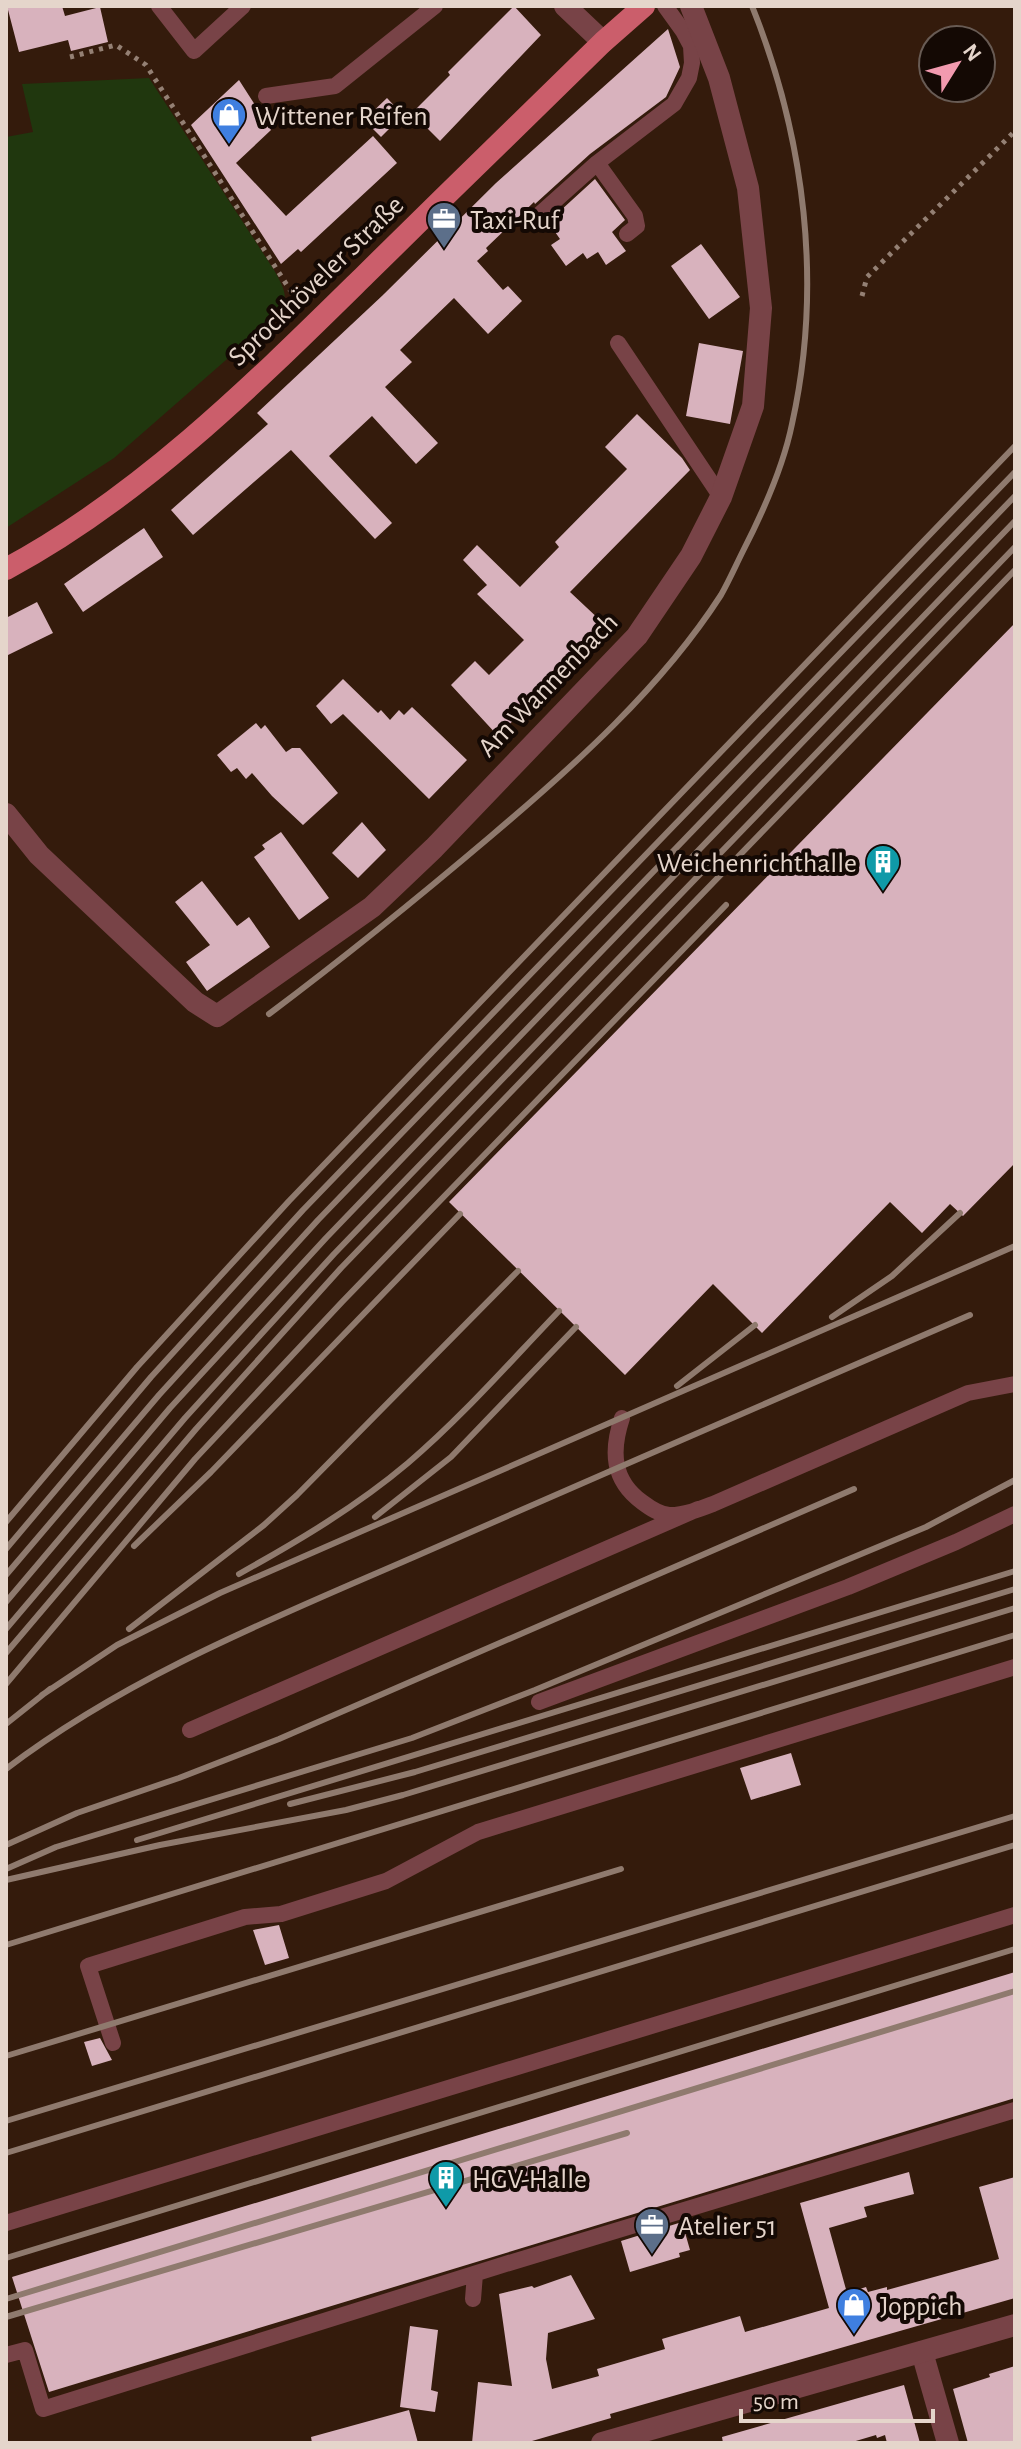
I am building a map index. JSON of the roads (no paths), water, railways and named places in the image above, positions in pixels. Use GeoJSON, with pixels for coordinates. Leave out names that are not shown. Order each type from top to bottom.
{"type":"FeatureCollection","features":[{"type":"Feature","properties":{"kind":"main road","name":"Sprockhöveler Straße"},"geometry":{"type":"LineString","coordinates":[[6,569],[83,522],[142,479],[259,377],[603,42],[644,6]]}},
{"type":"Feature","properties":{"kind":"street"},"geometry":{"type":"LineString","coordinates":[[565,6],[603,42]]}},
{"type":"Feature","properties":{"kind":"street","name":"Am Wannenbach"},"geometry":{"type":"LineString","coordinates":[[6,814],[39,855],[195,1002],[217,1016],[372,907],[434,848],[637,636],[691,556],[721,497],[753,406],[761,308],[748,188],[719,78],[691,6]]}},
{"type":"Feature","properties":{"kind":"street"},"geometry":{"type":"LineString","coordinates":[[602,2443],[1015,2325]]}},
{"type":"Feature","properties":{"kind":"street"},"geometry":{"type":"LineString","coordinates":[[922,2352],[948,2443]]}},
{"type":"Feature","properties":{"kind":"lane"},"geometry":{"type":"LineString","coordinates":[[159,6],[194,51],[243,6]]}},
{"type":"Feature","properties":{"kind":"lane"},"geometry":{"type":"LineString","coordinates":[[266,96],[335,86],[435,6]]}},
{"type":"Feature","properties":{"kind":"lane"},"geometry":{"type":"LineString","coordinates":[[540,214],[597,163],[674,104],[689,78],[691,46],[665,6]]}},
{"type":"Feature","properties":{"kind":"lane"},"geometry":{"type":"LineString","coordinates":[[597,163],[635,216],[637,226],[627,234]]}},
{"type":"Feature","properties":{"kind":"lane"},"geometry":{"type":"LineString","coordinates":[[618,343],[721,497]]}},
{"type":"Feature","properties":{"kind":"lane"},"geometry":{"type":"LineString","coordinates":[[190,1730],[968,1393],[1015,1384]]}},
{"type":"Feature","properties":{"kind":"lane"},"geometry":{"type":"LineString","coordinates":[[622,1418],[615,1453],[616,1468],[625,1486],[641,1501],[666,1515],[698,1509]]}},
{"type":"Feature","properties":{"kind":"lane"},"geometry":{"type":"LineString","coordinates":[[539,1702],[848,1587],[1015,1514]]}},
{"type":"Feature","properties":{"kind":"lane"},"geometry":{"type":"LineString","coordinates":[[113,2043],[88,1966],[245,1917],[281,1914],[386,1881],[478,1832],[1015,1667]]}},
{"type":"Feature","properties":{"kind":"lane"},"geometry":{"type":"LineString","coordinates":[[6,2223],[1015,1915]]}},
{"type":"Feature","properties":{"kind":"lane"},"geometry":{"type":"LineString","coordinates":[[6,2355],[25,2350],[43,2409],[1015,2110]]}},
{"type":"Feature","properties":{"kind":"lane"},"geometry":{"type":"LineString","coordinates":[[473,2299],[475,2274]]}},
{"type":"Feature","properties":{"kind":"railway"},"geometry":{"type":"LineString","coordinates":[[269,1014],[464,859],[615,724],[672,662],[721,595],[758,521],[778,473],[792,424],[801,372],[807,265],[804,212],[785,107],[752,6]]}},
{"type":"Feature","properties":{"kind":"railway"},"geometry":{"type":"LineString","coordinates":[[6,1522],[137,1367],[289,1201],[1015,446]]}},
{"type":"Feature","properties":{"kind":"railway"},"geometry":{"type":"LineString","coordinates":[[6,1549],[151,1377],[303,1210],[1015,472]]}},
{"type":"Feature","properties":{"kind":"railway"},"geometry":{"type":"LineString","coordinates":[[6,1575],[159,1395],[318,1220],[1015,496]]}},
{"type":"Feature","properties":{"kind":"railway"},"geometry":{"type":"LineString","coordinates":[[6,1602],[170,1408],[326,1238],[1015,521]]}},
{"type":"Feature","properties":{"kind":"railway"},"geometry":{"type":"LineString","coordinates":[[6,1629],[185,1418],[334,1254],[1015,547]]}},
{"type":"Feature","properties":{"kind":"railway"},"geometry":{"type":"LineString","coordinates":[[6,1653],[196,1429],[341,1268],[1015,570]]}},
{"type":"Feature","properties":{"kind":"railway"},"geometry":{"type":"LineString","coordinates":[[6,1684],[195,1459],[342,1302],[726,905]]}},
{"type":"Feature","properties":{"kind":"railway"},"geometry":{"type":"LineString","coordinates":[[832,1317],[892,1276],[960,1213]]}},
{"type":"Feature","properties":{"kind":"railway"},"geometry":{"type":"LineString","coordinates":[[134,1546],[211,1472],[460,1214]]}},
{"type":"Feature","properties":{"kind":"railway"},"geometry":{"type":"LineString","coordinates":[[42,1695],[117,1645],[220,1593],[1015,1246]]}},
{"type":"Feature","properties":{"kind":"railway"},"geometry":{"type":"LineString","coordinates":[[129,1629],[264,1525],[297,1495],[518,1271]]}},
{"type":"Feature","properties":{"kind":"railway"},"geometry":{"type":"LineString","coordinates":[[239,1574],[326,1523],[408,1463],[467,1408],[559,1311]]}},
{"type":"Feature","properties":{"kind":"railway"},"geometry":{"type":"LineString","coordinates":[[6,1769],[102,1705],[256,1626],[970,1315]]}},
{"type":"Feature","properties":{"kind":"railway"},"geometry":{"type":"LineString","coordinates":[[677,1386],[755,1325]]}},
{"type":"Feature","properties":{"kind":"railway"},"geometry":{"type":"LineString","coordinates":[[375,1517],[451,1457],[576,1327]]}},
{"type":"Feature","properties":{"kind":"railway"},"geometry":{"type":"LineString","coordinates":[[6,1869],[56,1847],[412,1738],[926,1527],[1015,1480]]}},
{"type":"Feature","properties":{"kind":"railway"},"geometry":{"type":"LineString","coordinates":[[6,1845],[77,1813],[279,1739],[854,1489]]}},
{"type":"Feature","properties":{"kind":"railway"},"geometry":{"type":"LineString","coordinates":[[137,1840],[1015,1571]]}},
{"type":"Feature","properties":{"kind":"railway"},"geometry":{"type":"LineString","coordinates":[[290,1804],[415,1772],[1015,1589]]}},
{"type":"Feature","properties":{"kind":"railway"},"geometry":{"type":"LineString","coordinates":[[6,1880],[160,1845],[346,1810],[403,1795],[1015,1608]]}},
{"type":"Feature","properties":{"kind":"railway"},"geometry":{"type":"LineString","coordinates":[[6,1945],[1015,1635]]}},
{"type":"Feature","properties":{"kind":"railway"},"geometry":{"type":"LineString","coordinates":[[6,1724],[50,1689]]}},
{"type":"Feature","properties":{"kind":"railway"},"geometry":{"type":"LineString","coordinates":[[6,2121],[1015,1816]]}},
{"type":"Feature","properties":{"kind":"railway"},"geometry":{"type":"LineString","coordinates":[[6,2153],[1015,1845]]}},
{"type":"Feature","properties":{"kind":"railway"},"geometry":{"type":"LineString","coordinates":[[6,2056],[621,1869]]}},
{"type":"Feature","properties":{"kind":"railway"},"geometry":{"type":"LineString","coordinates":[[6,2258],[1015,1949]]}},
{"type":"Feature","properties":{"kind":"railway"},"geometry":{"type":"LineString","coordinates":[[6,2299],[1015,1991]]}},
{"type":"Feature","properties":{"kind":"railway"},"geometry":{"type":"LineString","coordinates":[[6,2317],[627,2133]]}},
{"type":"Feature","properties":{"kind":"place","name":"Wittener Reifen"},"geometry":{"type":"Point","coordinates":[229,146]}},
{"type":"Feature","properties":{"kind":"place","name":"Taxi-Ruf"},"geometry":{"type":"Point","coordinates":[444,250]}},
{"type":"Feature","properties":{"kind":"place","name":"Weichenrichthalle"},"geometry":{"type":"Point","coordinates":[883,893]}},
{"type":"Feature","properties":{"kind":"place","name":"HGV-Halle"},"geometry":{"type":"Point","coordinates":[446,2209]}},
{"type":"Feature","properties":{"kind":"place","name":"Atelier 51"},"geometry":{"type":"Point","coordinates":[652,2256]}},
{"type":"Feature","properties":{"kind":"place","name":"Joppich"},"geometry":{"type":"Point","coordinates":[854,2336]}}]}
